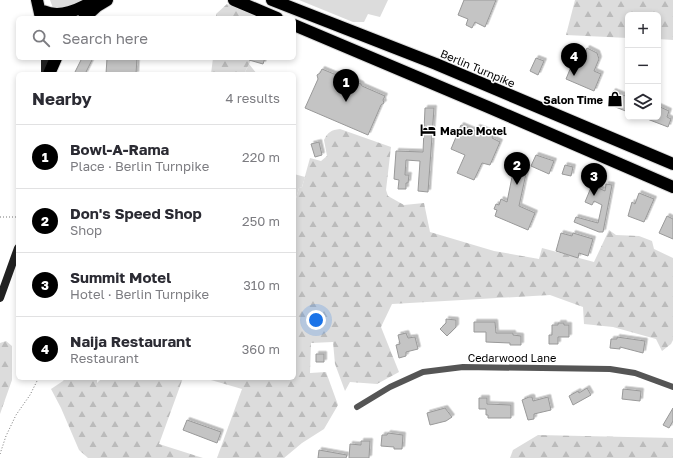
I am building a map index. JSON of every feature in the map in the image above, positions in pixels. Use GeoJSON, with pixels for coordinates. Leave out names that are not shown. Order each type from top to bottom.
{"type":"FeatureCollection","features":[{"type":"Feature","properties":{"kind":"highway"},"geometry":{"type":"LineString","coordinates":[[41,9],[53,14],[62,14],[76,10],[96,0]]}},
{"type":"Feature","properties":{"kind":"highway"},"geometry":{"type":"LineString","coordinates":[[86,16],[97,6],[107,0]]}},
{"type":"Feature","properties":{"kind":"highway"},"geometry":{"type":"LineString","coordinates":[[234,0],[272,16]]}},
{"type":"Feature","properties":{"kind":"highway","name":"Berlin Turnpike"},"geometry":{"type":"LineString","coordinates":[[273,0],[436,64],[673,164]]}},
{"type":"Feature","properties":{"kind":"highway"},"geometry":{"type":"LineString","coordinates":[[296,26],[673,186]]}},
{"type":"Feature","properties":{"kind":"highway"},"geometry":{"type":"LineString","coordinates":[[50,72],[55,60]]}},
{"type":"Feature","properties":{"kind":"main road"},"geometry":{"type":"LineString","coordinates":[[45,60],[45,72]]}},
{"type":"Feature","properties":{"kind":"main road"},"geometry":{"type":"LineString","coordinates":[[0,298],[16,254]]}},
{"type":"Feature","properties":{"kind":"street","name":"Cedarwood Lane"},"geometry":{"type":"LineString","coordinates":[[357,407],[390,387],[423,372],[463,367],[610,369],[635,373],[673,387]]}},
{"type":"Feature","properties":{"kind":"path"},"geometry":{"type":"LineString","coordinates":[[0,217],[16,217]]}},
{"type":"Feature","properties":{"kind":"path"},"geometry":{"type":"LineString","coordinates":[[0,454],[6,436],[16,415],[30,395],[37,381]]}},
{"type":"Feature","properties":{"kind":"green space"},"geometry":{"type":"Polygon","coordinates":[[[50,0],[86,0],[69,8],[53,8],[50,0]]]}},
{"type":"Feature","properties":{"kind":"green space"},"geometry":{"type":"Polygon","coordinates":[[[299,0],[388,0],[380,17],[368,14],[364,22],[353,22],[299,0]]]}},
{"type":"Feature","properties":{"kind":"green space"},"geometry":{"type":"Polygon","coordinates":[[[575,0],[673,0],[673,40],[661,39],[661,12],[625,12],[625,38],[566,35],[575,0]]]}},
{"type":"Feature","properties":{"kind":"green space"},"geometry":{"type":"Polygon","coordinates":[[[227,4],[256,16],[216,16],[216,14],[227,4]]]}},
{"type":"Feature","properties":{"kind":"green space"},"geometry":{"type":"Polygon","coordinates":[[[213,60],[251,60],[245,72],[211,72],[213,60]]]}},
{"type":"Feature","properties":{"kind":"green space"},"geometry":{"type":"Polygon","coordinates":[[[249,64],[255,72],[245,72],[249,64]]]}},
{"type":"Feature","properties":{"kind":"green space"},"geometry":{"type":"Polygon","coordinates":[[[340,129],[391,147],[386,190],[388,196],[404,205],[424,203],[430,232],[494,251],[539,259],[542,248],[594,262],[609,230],[616,235],[639,236],[652,241],[654,249],[673,258],[673,340],[671,344],[662,351],[656,339],[613,327],[584,324],[583,307],[550,295],[392,304],[381,327],[399,372],[377,384],[350,382],[345,391],[335,364],[333,342],[311,343],[310,373],[326,372],[338,405],[324,429],[302,443],[284,458],[217,458],[242,389],[211,380],[296,380],[296,198],[299,188],[302,187],[310,158],[321,161],[327,156],[324,140],[330,132],[340,129]]]}},
{"type":"Feature","properties":{"kind":"green space"},"geometry":{"type":"Polygon","coordinates":[[[296,175],[305,177],[302,187],[299,188],[296,198],[296,175]]]}},
{"type":"Feature","properties":{"kind":"green space"},"geometry":{"type":"Polygon","coordinates":[[[6,341],[12,346],[12,380],[0,414],[0,343],[6,341]]]}},
{"type":"Feature","properties":{"kind":"green space"},"geometry":{"type":"Polygon","coordinates":[[[97,380],[97,383],[100,380],[182,380],[159,444],[203,458],[88,458],[79,450],[51,389],[63,381],[97,380]]]}},
{"type":"Feature","properties":{"kind":"green space"},"geometry":{"type":"Polygon","coordinates":[[[538,435],[673,438],[673,458],[510,458],[513,450],[538,435]]]}},
{"type":"Feature","properties":{"kind":"building"},"geometry":{"type":"Polygon","coordinates":[[[464,0],[496,0],[485,27],[475,22],[472,28],[466,25],[468,19],[458,15],[464,0]]]}},
{"type":"Feature","properties":{"kind":"building"},"geometry":{"type":"Polygon","coordinates":[[[587,48],[597,53],[599,59],[594,71],[601,74],[594,91],[566,79],[573,62],[580,65],[587,48]]]}},
{"type":"Feature","properties":{"kind":"building"},"geometry":{"type":"Polygon","coordinates":[[[536,58],[544,61],[538,75],[530,71],[536,58]]]}},
{"type":"Feature","properties":{"kind":"building"},"geometry":{"type":"Polygon","coordinates":[[[81,60],[92,60],[86,72],[75,72],[81,60]]]}},
{"type":"Feature","properties":{"kind":"building"},"geometry":{"type":"Polygon","coordinates":[[[107,60],[137,60],[136,72],[106,72],[107,60]]]}},
{"type":"Feature","properties":{"kind":"building"},"geometry":{"type":"Polygon","coordinates":[[[249,60],[264,60],[263,64],[249,60]]]}},
{"type":"Feature","properties":{"kind":"building"},"geometry":{"type":"Polygon","coordinates":[[[322,69],[340,75],[340,77],[346,79],[348,78],[385,96],[383,100],[384,103],[381,105],[368,135],[305,108],[318,79],[317,75],[322,69]]]}},
{"type":"Feature","properties":{"kind":"building"},"geometry":{"type":"Polygon","coordinates":[[[613,91],[625,96],[625,111],[608,104],[613,91]]]}},
{"type":"Feature","properties":{"kind":"building"},"geometry":{"type":"Polygon","coordinates":[[[661,107],[669,111],[667,117],[671,119],[668,127],[650,120],[661,120],[661,107]]]}},
{"type":"Feature","properties":{"kind":"building","name":"Maple Motel"},"geometry":{"type":"Polygon","coordinates":[[[425,108],[434,108],[428,192],[418,191],[420,161],[406,160],[405,175],[409,175],[408,183],[406,183],[406,189],[398,189],[399,180],[394,179],[396,151],[423,152],[425,108]]]}},
{"type":"Feature","properties":{"kind":"building"},"geometry":{"type":"Polygon","coordinates":[[[461,125],[475,131],[477,127],[483,129],[494,134],[492,138],[500,142],[490,165],[482,163],[474,180],[457,173],[465,155],[451,149],[461,125]]]}},
{"type":"Feature","properties":{"kind":"building"},"geometry":{"type":"Polygon","coordinates":[[[319,142],[322,155],[315,157],[311,144],[319,142]]]}},
{"type":"Feature","properties":{"kind":"building"},"geometry":{"type":"Polygon","coordinates":[[[536,155],[554,161],[549,174],[531,166],[536,155]]]}},
{"type":"Feature","properties":{"kind":"building"},"geometry":{"type":"Polygon","coordinates":[[[565,165],[573,167],[571,176],[562,174],[565,165]]]}},
{"type":"Feature","properties":{"kind":"building"},"geometry":{"type":"Polygon","coordinates":[[[514,167],[527,169],[519,206],[535,213],[528,230],[495,216],[497,210],[494,209],[496,204],[499,205],[501,199],[507,202],[514,167]]]}},
{"type":"Feature","properties":{"kind":"building"},"geometry":{"type":"Polygon","coordinates":[[[606,184],[612,185],[603,232],[599,232],[574,222],[576,217],[598,223],[602,205],[594,201],[592,205],[585,202],[592,185],[605,191],[606,184]]]}},
{"type":"Feature","properties":{"kind":"building"},"geometry":{"type":"Polygon","coordinates":[[[639,193],[654,199],[644,222],[628,216],[632,202],[635,204],[639,193]]]}},
{"type":"Feature","properties":{"kind":"building"},"geometry":{"type":"Polygon","coordinates":[[[667,216],[673,219],[673,239],[659,233],[667,216]]]}},
{"type":"Feature","properties":{"kind":"building"},"geometry":{"type":"Polygon","coordinates":[[[561,233],[572,236],[573,233],[593,239],[588,256],[579,253],[578,258],[556,251],[561,233]]]}},
{"type":"Feature","properties":{"kind":"building"},"geometry":{"type":"Polygon","coordinates":[[[446,319],[456,320],[456,327],[447,336],[440,329],[446,323],[446,319]]]}},
{"type":"Feature","properties":{"kind":"building"},"geometry":{"type":"Polygon","coordinates":[[[474,322],[495,322],[496,333],[513,333],[513,335],[521,336],[521,345],[486,342],[486,332],[474,332],[474,322]]]}},
{"type":"Feature","properties":{"kind":"building"},"geometry":{"type":"Polygon","coordinates":[[[558,323],[569,325],[569,337],[558,337],[558,344],[549,344],[549,335],[552,335],[552,325],[558,325],[558,323]]]}},
{"type":"Feature","properties":{"kind":"building"},"geometry":{"type":"Polygon","coordinates":[[[406,333],[408,338],[415,337],[418,349],[406,352],[406,356],[399,358],[396,345],[400,344],[398,335],[406,333]]]}},
{"type":"Feature","properties":{"kind":"building"},"geometry":{"type":"Polygon","coordinates":[[[617,337],[645,341],[643,353],[620,347],[620,349],[610,348],[611,339],[617,339],[617,337]]]}},
{"type":"Feature","properties":{"kind":"building"},"geometry":{"type":"Polygon","coordinates":[[[316,354],[324,354],[324,362],[316,362],[316,354]]]}},
{"type":"Feature","properties":{"kind":"building"},"geometry":{"type":"Polygon","coordinates":[[[587,388],[591,395],[573,405],[569,396],[578,391],[579,393],[587,388]]]}},
{"type":"Feature","properties":{"kind":"building"},"geometry":{"type":"Polygon","coordinates":[[[623,389],[641,391],[640,401],[622,399],[623,389]]]}},
{"type":"Feature","properties":{"kind":"building"},"geometry":{"type":"Polygon","coordinates":[[[532,397],[533,401],[548,397],[551,410],[534,414],[534,419],[528,420],[522,400],[532,397]]]}},
{"type":"Feature","properties":{"kind":"building"},"geometry":{"type":"Polygon","coordinates":[[[479,398],[487,398],[487,404],[511,405],[511,418],[488,418],[488,415],[486,415],[486,409],[479,409],[479,398]]]}},
{"type":"Feature","properties":{"kind":"building"},"geometry":{"type":"Polygon","coordinates":[[[445,408],[452,417],[446,421],[430,425],[427,413],[445,408]]]}},
{"type":"Feature","properties":{"kind":"building"},"geometry":{"type":"Polygon","coordinates":[[[673,408],[673,421],[669,428],[663,425],[673,408]]]}},
{"type":"Feature","properties":{"kind":"building"},"geometry":{"type":"Polygon","coordinates":[[[187,420],[221,432],[217,443],[183,430],[187,420]]]}},
{"type":"Feature","properties":{"kind":"building"},"geometry":{"type":"Polygon","coordinates":[[[388,433],[403,435],[402,449],[381,446],[382,435],[387,435],[388,433]]]}},
{"type":"Feature","properties":{"kind":"building"},"geometry":{"type":"Polygon","coordinates":[[[361,441],[370,441],[369,458],[349,458],[350,444],[361,445],[361,441]]]}},
{"type":"Feature","properties":{"kind":"building"},"geometry":{"type":"Polygon","coordinates":[[[319,450],[347,455],[346,458],[318,458],[319,450]]]}},
{"type":"Feature","properties":{"kind":"place","name":"Naija Restaurant"},"geometry":{"type":"Point","coordinates":[574,76]}},
{"type":"Feature","properties":{"kind":"place","name":"Salon Time"},"geometry":{"type":"Point","coordinates":[615,99]}},
{"type":"Feature","properties":{"kind":"place","name":"Bowl-A-Rama"},"geometry":{"type":"Point","coordinates":[346,102]}},
{"type":"Feature","properties":{"kind":"place","name":"Maple Motel"},"geometry":{"type":"Point","coordinates":[428,130]}},
{"type":"Feature","properties":{"kind":"place","name":"Don's Speed Shop"},"geometry":{"type":"Point","coordinates":[517,185]}},
{"type":"Feature","properties":{"kind":"place","name":"Summit Motel"},"geometry":{"type":"Point","coordinates":[594,196]}}]}
